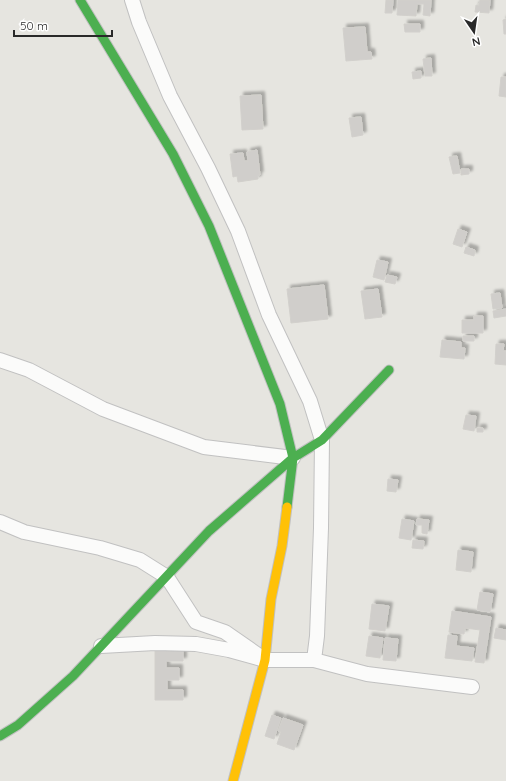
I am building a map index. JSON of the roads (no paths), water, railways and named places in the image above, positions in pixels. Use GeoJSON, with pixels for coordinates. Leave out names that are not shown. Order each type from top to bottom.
{"type":"FeatureCollection","features":[{"type":"Feature","properties":{"kind":"street"},"geometry":{"type":"LineString","coordinates":[[80,0],[172,154],[209,226],[280,404],[293,458],[282,546],[271,599],[265,660],[234,781]]}},
{"type":"Feature","properties":{"kind":"street"},"geometry":{"type":"LineString","coordinates":[[132,0],[139,22],[170,96],[208,168],[238,231],[269,316],[310,400],[322,440],[318,621],[314,660]]}},
{"type":"Feature","properties":{"kind":"street"},"geometry":{"type":"LineString","coordinates":[[0,360],[29,370],[103,409],[204,447],[293,458]]}},
{"type":"Feature","properties":{"kind":"street"},"geometry":{"type":"LineString","coordinates":[[0,736],[18,725],[73,676],[210,531],[293,458],[322,440],[388,370]]}},
{"type":"Feature","properties":{"kind":"street"},"geometry":{"type":"LineString","coordinates":[[0,522],[24,532],[100,548],[140,560],[167,577],[196,622],[225,632],[265,660]]}},
{"type":"Feature","properties":{"kind":"street"},"geometry":{"type":"LineString","coordinates":[[101,646],[155,643],[196,644],[229,650],[265,660],[314,660],[368,674],[472,687]]}}]}
